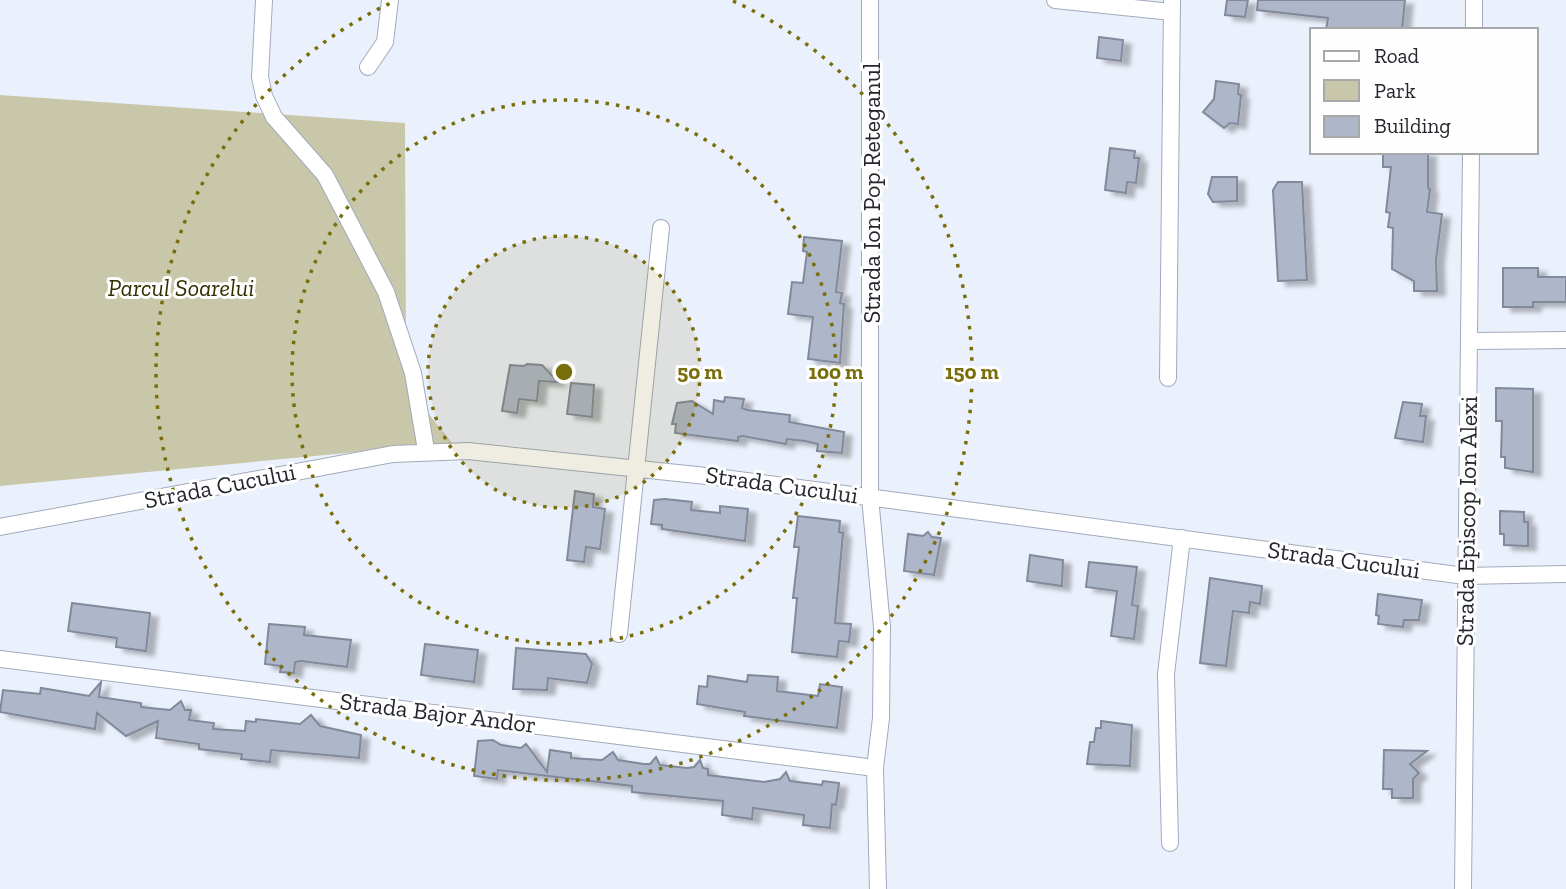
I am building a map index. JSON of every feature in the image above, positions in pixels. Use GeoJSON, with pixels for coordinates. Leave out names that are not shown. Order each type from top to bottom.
{"type":"FeatureCollection","features":[{"type":"Feature","properties":{"kind":"street"},"geometry":{"type":"LineString","coordinates":[[264,0],[260,77],[264,96],[274,117],[325,175],[386,292],[413,373],[426,450]]}},
{"type":"Feature","properties":{"kind":"street"},"geometry":{"type":"LineString","coordinates":[[368,67],[385,43],[390,0]]}},
{"type":"Feature","properties":{"kind":"street","name":"Strada Ion Pop Reteganul"},"geometry":{"type":"LineString","coordinates":[[870,0],[870,497],[882,627],[876,768],[878,889]]}},
{"type":"Feature","properties":{"kind":"street"},"geometry":{"type":"LineString","coordinates":[[1055,0],[1172,6],[1168,378]]}},
{"type":"Feature","properties":{"kind":"street"},"geometry":{"type":"LineString","coordinates":[[1474,0],[1474,28]]}},
{"type":"Feature","properties":{"kind":"street","name":"Strada Episcop Ion Alexi"},"geometry":{"type":"LineString","coordinates":[[1463,889],[1471,154]]}},
{"type":"Feature","properties":{"kind":"street"},"geometry":{"type":"LineString","coordinates":[[619,634],[661,228]]}},
{"type":"Feature","properties":{"kind":"street"},"geometry":{"type":"LineString","coordinates":[[1470,341],[1566,340]]}},
{"type":"Feature","properties":{"kind":"street","name":"Strada Cucului"},"geometry":{"type":"LineString","coordinates":[[0,527],[426,450],[468,451],[636,467],[1465,576],[1566,574]]}},
{"type":"Feature","properties":{"kind":"street"},"geometry":{"type":"LineString","coordinates":[[1171,843],[1166,674],[1182,538]]}},
{"type":"Feature","properties":{"kind":"street","name":"Strada Bajor Andor"},"geometry":{"type":"LineString","coordinates":[[0,659],[876,768]]}},
{"type":"Feature","properties":{"kind":"green space","name":"Parcul Soarelui"},"geometry":{"type":"Polygon","coordinates":[[[0,95],[405,123],[406,351],[421,404],[452,443],[0,486],[0,95]]]}},
{"type":"Feature","properties":{"kind":"building"},"geometry":{"type":"Polygon","coordinates":[[[1227,0],[1248,0],[1245,17],[1225,15],[1227,0]]]}},
{"type":"Feature","properties":{"kind":"building"},"geometry":{"type":"Polygon","coordinates":[[[1258,0],[1405,0],[1402,28],[1326,28],[1328,18],[1257,10],[1258,0]]]}},
{"type":"Feature","properties":{"kind":"building"},"geometry":{"type":"Polygon","coordinates":[[[1099,37],[1123,40],[1121,61],[1097,58],[1099,37]]]}},
{"type":"Feature","properties":{"kind":"building"},"geometry":{"type":"Polygon","coordinates":[[[1216,81],[1239,84],[1238,94],[1241,95],[1238,124],[1230,123],[1224,128],[1203,112],[1214,99],[1216,81]]]}},
{"type":"Feature","properties":{"kind":"building"},"geometry":{"type":"Polygon","coordinates":[[[1110,148],[1135,151],[1134,158],[1139,158],[1136,183],[1127,182],[1126,193],[1105,190],[1110,148]]]}},
{"type":"Feature","properties":{"kind":"building"},"geometry":{"type":"Polygon","coordinates":[[[1383,154],[1428,154],[1430,189],[1427,212],[1442,214],[1436,260],[1437,291],[1414,291],[1414,281],[1392,269],[1393,228],[1388,227],[1390,213],[1386,212],[1391,167],[1383,167],[1383,154]]]}},
{"type":"Feature","properties":{"kind":"building"},"geometry":{"type":"Polygon","coordinates":[[[1212,177],[1237,177],[1237,201],[1213,202],[1208,194],[1212,177]]]}},
{"type":"Feature","properties":{"kind":"building"},"geometry":{"type":"Polygon","coordinates":[[[1278,182],[1302,182],[1307,280],[1278,281],[1273,190],[1278,182]]]}},
{"type":"Feature","properties":{"kind":"building"},"geometry":{"type":"Polygon","coordinates":[[[804,237],[842,241],[836,292],[842,293],[840,303],[844,304],[840,363],[808,359],[813,317],[788,314],[792,282],[803,283],[807,252],[803,251],[804,237]]]}},
{"type":"Feature","properties":{"kind":"building"},"geometry":{"type":"Polygon","coordinates":[[[1503,268],[1538,268],[1538,277],[1566,277],[1566,302],[1533,302],[1533,307],[1503,307],[1503,268]]]}},
{"type":"Feature","properties":{"kind":"building"},"geometry":{"type":"Polygon","coordinates":[[[510,365],[542,365],[558,382],[539,381],[537,401],[519,399],[517,413],[502,411],[510,365]]]}},
{"type":"Feature","properties":{"kind":"building"},"geometry":{"type":"Polygon","coordinates":[[[571,383],[594,385],[592,417],[567,414],[571,383]]]}},
{"type":"Feature","properties":{"kind":"building"},"geometry":{"type":"Polygon","coordinates":[[[1496,388],[1533,389],[1533,472],[1505,468],[1505,457],[1501,457],[1502,421],[1496,421],[1496,388]]]}},
{"type":"Feature","properties":{"kind":"building"},"geometry":{"type":"Polygon","coordinates":[[[725,397],[744,399],[742,408],[747,410],[790,415],[789,422],[844,432],[842,453],[817,451],[818,444],[805,441],[787,439],[786,444],[743,436],[738,437],[738,441],[675,433],[676,424],[672,424],[677,403],[692,401],[713,414],[714,400],[724,402],[725,397]]]}},
{"type":"Feature","properties":{"kind":"building"},"geometry":{"type":"Polygon","coordinates":[[[1403,402],[1422,404],[1420,416],[1426,416],[1423,442],[1395,438],[1403,402]]]}},
{"type":"Feature","properties":{"kind":"building"},"geometry":{"type":"Polygon","coordinates":[[[575,491],[594,494],[593,507],[605,509],[600,549],[586,547],[584,562],[567,560],[575,491]]]}},
{"type":"Feature","properties":{"kind":"building"},"geometry":{"type":"Polygon","coordinates":[[[654,500],[692,502],[691,510],[720,513],[720,506],[748,509],[745,541],[662,529],[662,525],[651,524],[654,500]]]}},
{"type":"Feature","properties":{"kind":"building"},"geometry":{"type":"Polygon","coordinates":[[[1500,511],[1524,512],[1524,522],[1528,522],[1528,546],[1504,545],[1504,534],[1500,534],[1500,511]]]}},
{"type":"Feature","properties":{"kind":"building"},"geometry":{"type":"Polygon","coordinates":[[[798,516],[840,521],[839,532],[843,533],[835,623],[851,624],[849,642],[839,641],[837,657],[792,652],[797,598],[793,598],[799,547],[794,547],[798,516]]]}},
{"type":"Feature","properties":{"kind":"building"},"geometry":{"type":"Polygon","coordinates":[[[928,532],[932,537],[941,538],[934,575],[904,571],[908,534],[923,536],[928,532]]]}},
{"type":"Feature","properties":{"kind":"building"},"geometry":{"type":"Polygon","coordinates":[[[1030,555],[1063,560],[1062,586],[1027,581],[1030,555]]]}},
{"type":"Feature","properties":{"kind":"building"},"geometry":{"type":"Polygon","coordinates":[[[1089,562],[1137,567],[1132,605],[1138,606],[1134,639],[1111,636],[1117,591],[1086,587],[1089,562]]]}},
{"type":"Feature","properties":{"kind":"building"},"geometry":{"type":"Polygon","coordinates":[[[1210,578],[1262,586],[1260,604],[1250,602],[1249,613],[1233,611],[1226,666],[1200,663],[1210,578]]]}},
{"type":"Feature","properties":{"kind":"building"},"geometry":{"type":"Polygon","coordinates":[[[1378,594],[1422,600],[1419,620],[1404,620],[1403,627],[1378,624],[1378,594]]]}},
{"type":"Feature","properties":{"kind":"building"},"geometry":{"type":"Polygon","coordinates":[[[72,603],[150,613],[146,651],[116,647],[117,638],[68,631],[72,603]]]}},
{"type":"Feature","properties":{"kind":"building"},"geometry":{"type":"Polygon","coordinates":[[[269,624],[305,627],[304,635],[351,640],[347,667],[301,661],[295,662],[294,673],[280,672],[281,666],[265,664],[269,624]]]}},
{"type":"Feature","properties":{"kind":"building"},"geometry":{"type":"Polygon","coordinates":[[[425,644],[478,650],[474,682],[421,675],[425,644]]]}},
{"type":"Feature","properties":{"kind":"building"},"geometry":{"type":"Polygon","coordinates":[[[516,648],[586,654],[592,664],[587,683],[548,678],[547,690],[513,689],[516,648]]]}},
{"type":"Feature","properties":{"kind":"building"},"geometry":{"type":"Polygon","coordinates":[[[748,675],[778,677],[777,691],[818,696],[820,684],[842,687],[837,728],[744,716],[745,712],[697,704],[699,686],[707,687],[708,676],[747,682],[748,675]]]}},
{"type":"Feature","properties":{"kind":"building"},"geometry":{"type":"Polygon","coordinates":[[[101,682],[99,697],[141,703],[141,707],[170,710],[181,701],[185,710],[191,710],[189,720],[214,723],[213,729],[245,731],[246,721],[256,722],[256,719],[300,724],[311,715],[320,726],[361,735],[359,758],[271,750],[270,762],[241,759],[242,754],[199,749],[199,744],[156,738],[158,721],[126,736],[97,713],[95,729],[0,712],[3,690],[40,694],[41,688],[89,696],[101,682]]]}},
{"type":"Feature","properties":{"kind":"building"},"geometry":{"type":"Polygon","coordinates":[[[1101,721],[1132,725],[1130,766],[1087,764],[1090,742],[1094,742],[1096,728],[1101,728],[1101,721]]]}},
{"type":"Feature","properties":{"kind":"building"},"geometry":{"type":"Polygon","coordinates":[[[493,740],[501,745],[521,748],[526,744],[547,772],[550,750],[571,753],[571,758],[602,760],[613,752],[618,760],[644,764],[650,764],[656,757],[660,765],[687,768],[694,767],[700,760],[703,768],[708,769],[708,775],[764,782],[780,779],[786,772],[790,781],[822,785],[823,781],[839,783],[836,805],[832,804],[830,828],[803,825],[804,815],[753,808],[752,819],[722,815],[723,801],[632,792],[632,786],[498,770],[497,779],[474,776],[478,741],[493,740]]]}},
{"type":"Feature","properties":{"kind":"building"},"geometry":{"type":"Polygon","coordinates":[[[1384,750],[1427,751],[1410,764],[1419,773],[1413,779],[1413,798],[1392,798],[1392,789],[1383,789],[1384,750]]]}}]}
